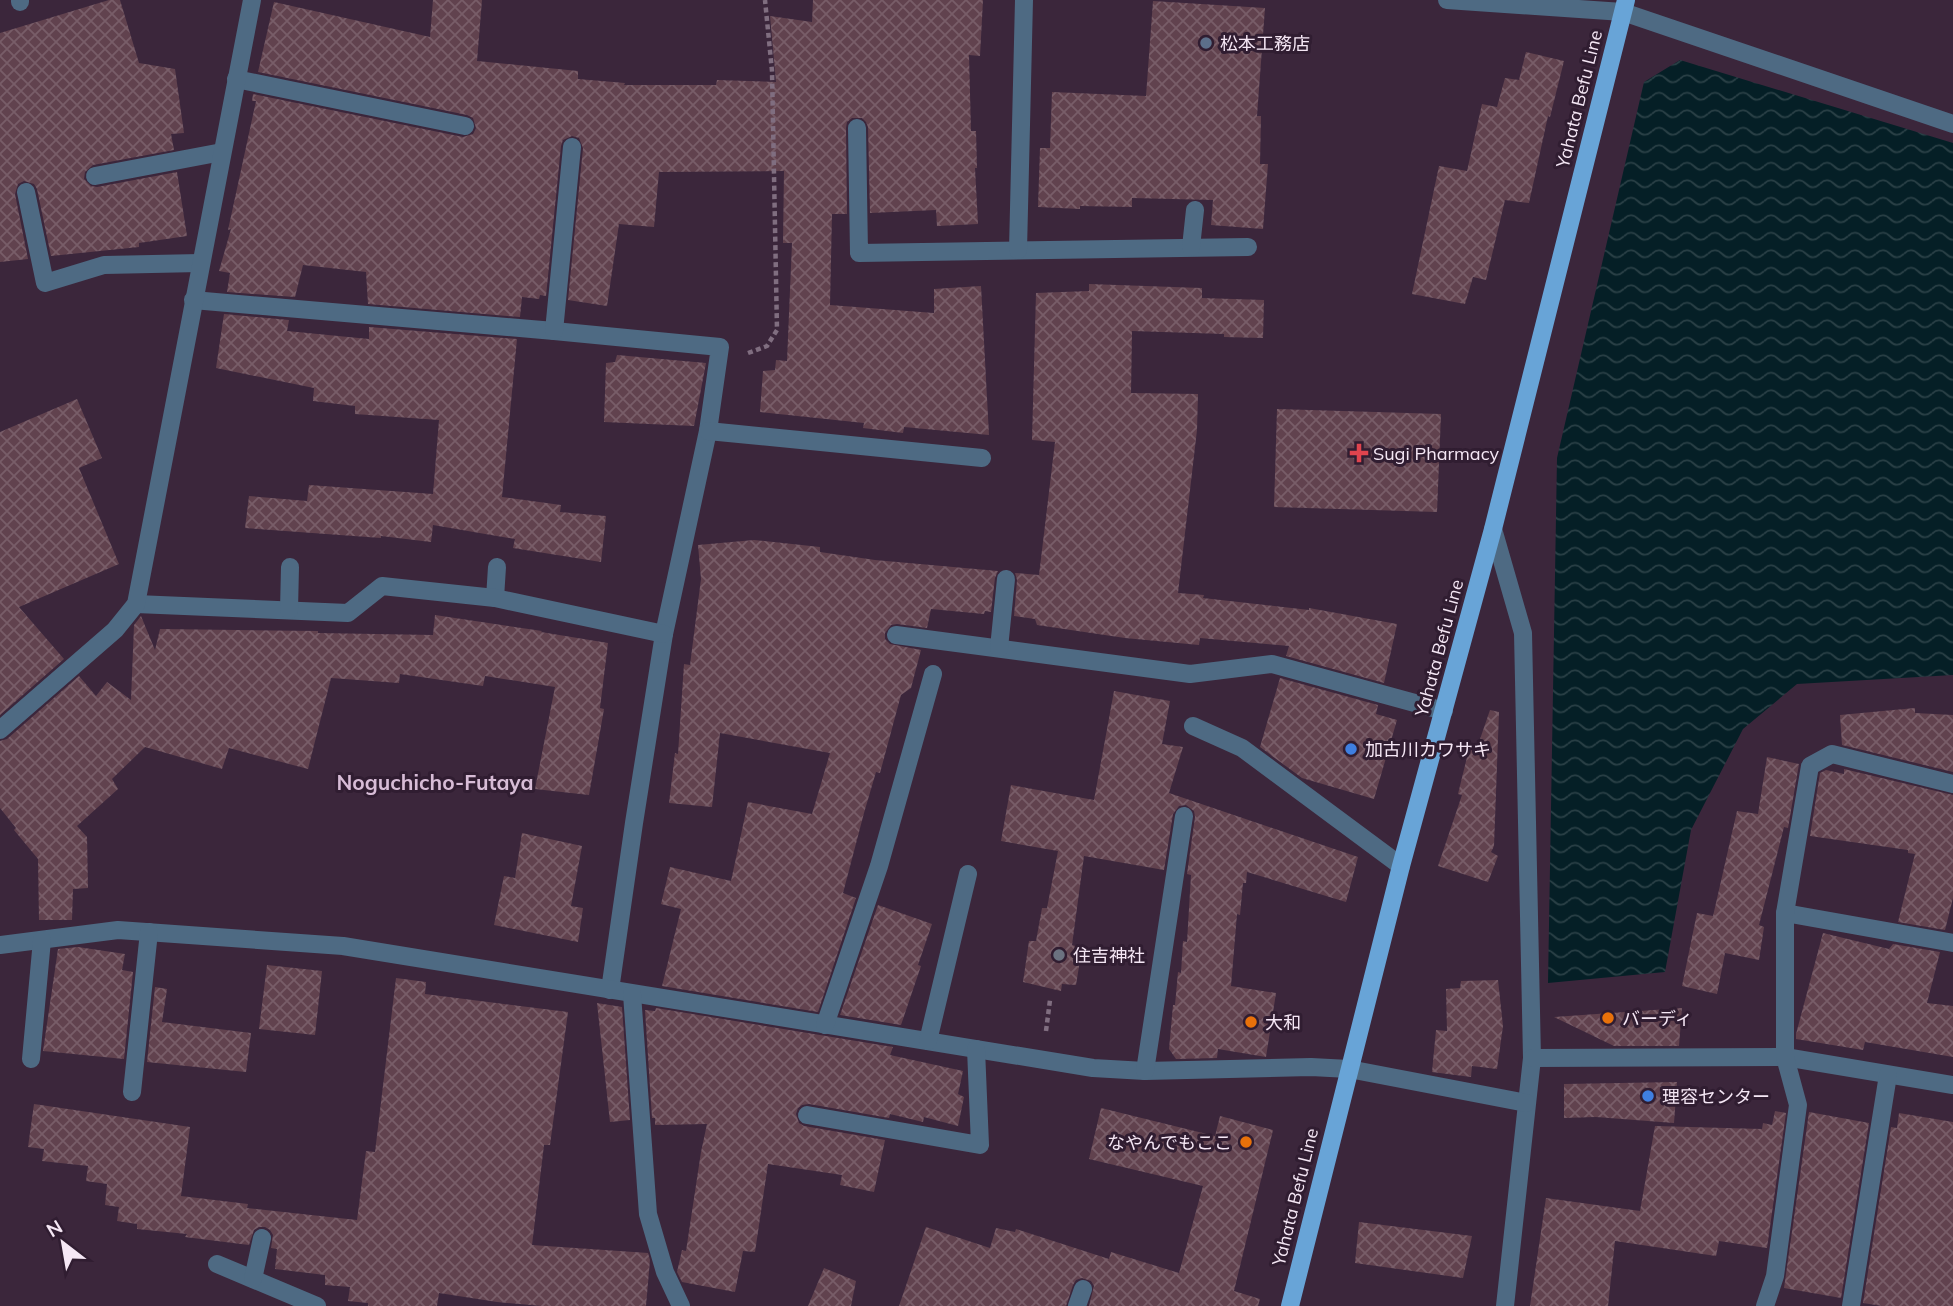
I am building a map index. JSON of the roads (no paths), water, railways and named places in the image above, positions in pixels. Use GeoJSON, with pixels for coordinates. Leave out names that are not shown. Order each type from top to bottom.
{"type":"FeatureCollection","features":[{"type":"Feature","properties":{"kind":"main road","name":"Yahata Befu Line"},"geometry":{"type":"LineString","coordinates":[[1290,1306],[1401,866],[1493,529],[1625,6]]}},
{"type":"Feature","properties":{"kind":"street"},"geometry":{"type":"LineString","coordinates":[[0,730],[115,630],[136,604],[252,0]]}},
{"type":"Feature","properties":{"kind":"street"},"geometry":{"type":"LineString","coordinates":[[1018,250],[1024,0]]}},
{"type":"Feature","properties":{"kind":"street"},"geometry":{"type":"LineString","coordinates":[[1447,0],[1625,6],[1953,124]]}},
{"type":"Feature","properties":{"kind":"street"},"geometry":{"type":"LineString","coordinates":[[236,79],[465,126]]}},
{"type":"Feature","properties":{"kind":"street"},"geometry":{"type":"LineString","coordinates":[[857,128],[859,253],[1248,247]]}},
{"type":"Feature","properties":{"kind":"street"},"geometry":{"type":"LineString","coordinates":[[554,331],[572,147]]}},
{"type":"Feature","properties":{"kind":"street"},"geometry":{"type":"LineString","coordinates":[[95,176],[222,152]]}},
{"type":"Feature","properties":{"kind":"street"},"geometry":{"type":"LineString","coordinates":[[26,192],[45,283],[104,265],[200,263]]}},
{"type":"Feature","properties":{"kind":"street"},"geometry":{"type":"LineString","coordinates":[[1191,247],[1195,210]]}},
{"type":"Feature","properties":{"kind":"street"},"geometry":{"type":"LineString","coordinates":[[193,300],[720,347],[708,431],[664,634],[610,990]]}},
{"type":"Feature","properties":{"kind":"street"},"geometry":{"type":"LineString","coordinates":[[708,431],[982,458]]}},
{"type":"Feature","properties":{"kind":"street"},"geometry":{"type":"LineString","coordinates":[[1493,529],[1523,633],[1532,1058],[1505,1306]]}},
{"type":"Feature","properties":{"kind":"street"},"geometry":{"type":"LineString","coordinates":[[289,610],[290,567]]}},
{"type":"Feature","properties":{"kind":"street"},"geometry":{"type":"LineString","coordinates":[[495,598],[497,567]]}},
{"type":"Feature","properties":{"kind":"street"},"geometry":{"type":"LineString","coordinates":[[999,648],[1006,579]]}},
{"type":"Feature","properties":{"kind":"street"},"geometry":{"type":"LineString","coordinates":[[136,604],[348,613],[382,586],[495,598],[664,634]]}},
{"type":"Feature","properties":{"kind":"street"},"geometry":{"type":"LineString","coordinates":[[896,635],[1190,674],[1272,664],[1444,710]]}},
{"type":"Feature","properties":{"kind":"street"},"geometry":{"type":"LineString","coordinates":[[825,1025],[878,866],[933,674]]}},
{"type":"Feature","properties":{"kind":"street"},"geometry":{"type":"LineString","coordinates":[[1193,726],[1242,748],[1401,866]]}},
{"type":"Feature","properties":{"kind":"street"},"geometry":{"type":"LineString","coordinates":[[1765,1306],[1775,1276],[1798,1105],[1785,1057],[1785,913],[1810,766],[1832,754],[1953,784]]}},
{"type":"Feature","properties":{"kind":"street"},"geometry":{"type":"LineString","coordinates":[[1145,1071],[1184,816]]}},
{"type":"Feature","properties":{"kind":"street"},"geometry":{"type":"LineString","coordinates":[[928,1041],[968,874]]}},
{"type":"Feature","properties":{"kind":"street"},"geometry":{"type":"LineString","coordinates":[[1785,913],[1953,943]]}},
{"type":"Feature","properties":{"kind":"street"},"geometry":{"type":"LineString","coordinates":[[0,945],[118,930],[343,946],[1093,1068],[1145,1071],[1311,1067],[1349,1069],[1526,1103]]}},
{"type":"Feature","properties":{"kind":"street"},"geometry":{"type":"LineString","coordinates":[[132,1093],[149,932]]}},
{"type":"Feature","properties":{"kind":"street"},"geometry":{"type":"LineString","coordinates":[[31,1059],[42,940]]}},
{"type":"Feature","properties":{"kind":"street"},"geometry":{"type":"LineString","coordinates":[[632,994],[648,1214],[665,1272],[681,1306]]}},
{"type":"Feature","properties":{"kind":"street"},"geometry":{"type":"LineString","coordinates":[[807,1115],[980,1145],[976,1049]]}},
{"type":"Feature","properties":{"kind":"street"},"geometry":{"type":"LineString","coordinates":[[1532,1058],[1785,1057],[1953,1085]]}},
{"type":"Feature","properties":{"kind":"street"},"geometry":{"type":"LineString","coordinates":[[1851,1306],[1888,1075]]}},
{"type":"Feature","properties":{"kind":"street"},"geometry":{"type":"LineString","coordinates":[[253,1279],[262,1238]]}},
{"type":"Feature","properties":{"kind":"street"},"geometry":{"type":"LineString","coordinates":[[217,1264],[317,1306]]}},
{"type":"Feature","properties":{"kind":"water"},"geometry":{"type":"Polygon","coordinates":[[[1680,60],[1953,143],[1953,675],[1797,684],[1743,729],[1691,830],[1665,972],[1548,983],[1557,458],[1644,82],[1680,60]]]}},
{"type":"Feature","properties":{"kind":"place","name":"松本工務店"},"geometry":{"type":"Point","coordinates":[1206,43]}},
{"type":"Feature","properties":{"kind":"place","name":"Sugi Pharmacy"},"geometry":{"type":"Point","coordinates":[1359,453]}},
{"type":"Feature","properties":{"kind":"place","name":"加古川カワサキ"},"geometry":{"type":"Point","coordinates":[1351,749]}},
{"type":"Feature","properties":{"kind":"place","name":"住吉神社"},"geometry":{"type":"Point","coordinates":[1059,955]}},
{"type":"Feature","properties":{"kind":"place","name":"バーディ"},"geometry":{"type":"Point","coordinates":[1608,1018]}},
{"type":"Feature","properties":{"kind":"place","name":"大和"},"geometry":{"type":"Point","coordinates":[1251,1022]}},
{"type":"Feature","properties":{"kind":"place","name":"理容センター"},"geometry":{"type":"Point","coordinates":[1648,1096]}},
{"type":"Feature","properties":{"kind":"place","name":"なやんでもここ"},"geometry":{"type":"Point","coordinates":[1246,1142]}},
{"type":"Feature","properties":{"kind":"district","name":"Noguchicho-Futaya"},"geometry":{"type":"Point","coordinates":[435,782]}}]}
